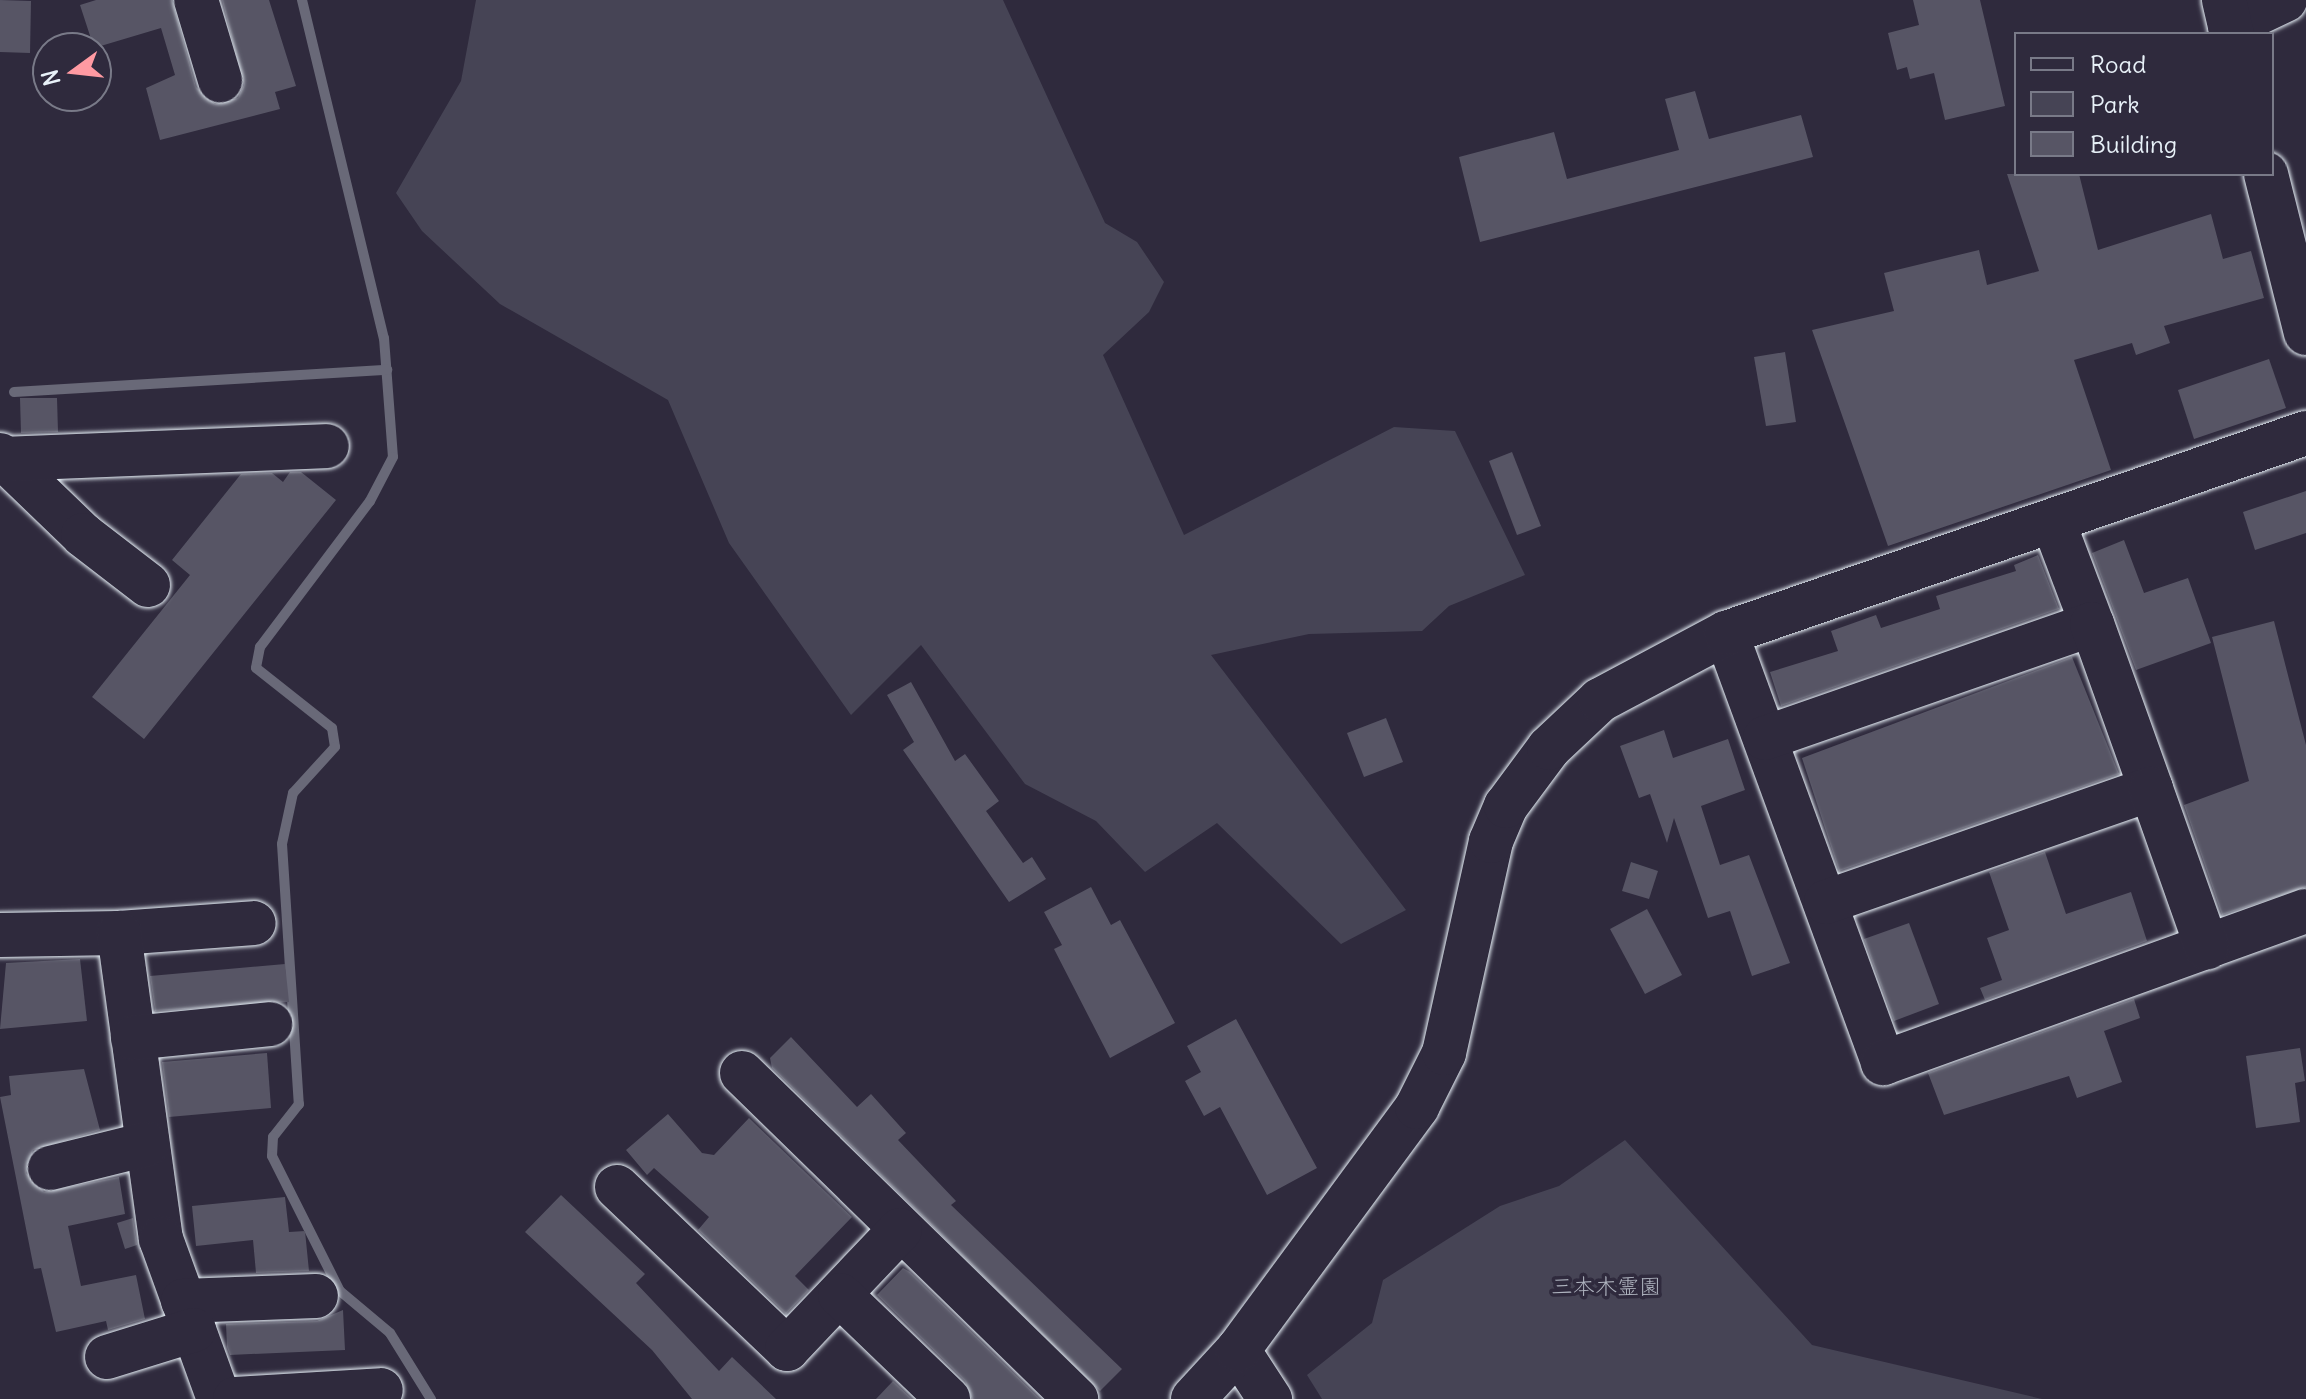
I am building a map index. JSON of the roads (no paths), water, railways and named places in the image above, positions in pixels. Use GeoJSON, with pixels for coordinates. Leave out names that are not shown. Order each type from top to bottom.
{"type":"FeatureCollection","features":[{"type":"Feature","properties":{"kind":"main road"},"geometry":{"type":"LineString","coordinates":[[196,0],[220,80]]}},
{"type":"Feature","properties":{"kind":"main road"},"geometry":{"type":"LineString","coordinates":[[2228,20],[2285,0]]}},
{"type":"Feature","properties":{"kind":"main road"},"geometry":{"type":"LineString","coordinates":[[2267,176],[2306,333]]}},
{"type":"Feature","properties":{"kind":"main road"},"geometry":{"type":"LineString","coordinates":[[1193,1399],[1238,1350],[1417,1107],[1447,1041],[1491,841],[1506,806],[1549,748],[1600,700],[1726,633],[2306,433]]}},
{"type":"Feature","properties":{"kind":"main road"},"geometry":{"type":"LineString","coordinates":[[2,457],[327,446]]}},
{"type":"Feature","properties":{"kind":"main road"},"geometry":{"type":"LineString","coordinates":[[2,457],[148,585]]}},
{"type":"Feature","properties":{"kind":"main road"},"geometry":{"type":"LineString","coordinates":[[2053,521],[2207,947]]}},
{"type":"Feature","properties":{"kind":"main road"},"geometry":{"type":"LineString","coordinates":[[1765,738],[2092,624]]}},
{"type":"Feature","properties":{"kind":"main road"},"geometry":{"type":"LineString","coordinates":[[1726,633],[1883,1063],[2306,911]]}},
{"type":"Feature","properties":{"kind":"main road"},"geometry":{"type":"LineString","coordinates":[[1826,902],[2151,789]]}},
{"type":"Feature","properties":{"kind":"main road"},"geometry":{"type":"LineString","coordinates":[[0,935],[119,933],[254,923]]}},
{"type":"Feature","properties":{"kind":"main road"},"geometry":{"type":"LineString","coordinates":[[119,933],[161,1239],[219,1399]]}},
{"type":"Feature","properties":{"kind":"main road"},"geometry":{"type":"LineString","coordinates":[[133,1038],[270,1024]]}},
{"type":"Feature","properties":{"kind":"main road"},"geometry":{"type":"LineString","coordinates":[[742,1073],[1076,1399]]}},
{"type":"Feature","properties":{"kind":"main road"},"geometry":{"type":"LineString","coordinates":[[50,1168],[147,1144]]}},
{"type":"Feature","properties":{"kind":"main road"},"geometry":{"type":"LineString","coordinates":[[617,1187],[787,1349],[900,1230]]}},
{"type":"Feature","properties":{"kind":"main road"},"geometry":{"type":"LineString","coordinates":[[840,1295],[948,1399]]}},
{"type":"Feature","properties":{"kind":"main road"},"geometry":{"type":"LineString","coordinates":[[107,1357],[188,1316],[316,1296]]}},
{"type":"Feature","properties":{"kind":"main road"},"geometry":{"type":"LineString","coordinates":[[1238,1350],[1270,1399]]}},
{"type":"Feature","properties":{"kind":"main road"},"geometry":{"type":"LineString","coordinates":[[235,1399],[381,1390]]}},
{"type":"Feature","properties":{"kind":"waterway"},"geometry":{"type":"LineString","coordinates":[[302,0],[384,338],[393,457],[370,501],[260,647],[256,668],[332,728],[335,747],[293,793],[282,844],[299,1104],[273,1137],[272,1156],[340,1291],[390,1333],[431,1399]]}},
{"type":"Feature","properties":{"kind":"waterway"},"geometry":{"type":"LineString","coordinates":[[14,392],[387,370]]}},
{"type":"Feature","properties":{"kind":"park label","name":"三本木霊園"},"geometry":{"type":"Point","coordinates":[1606,1287]}}]}
